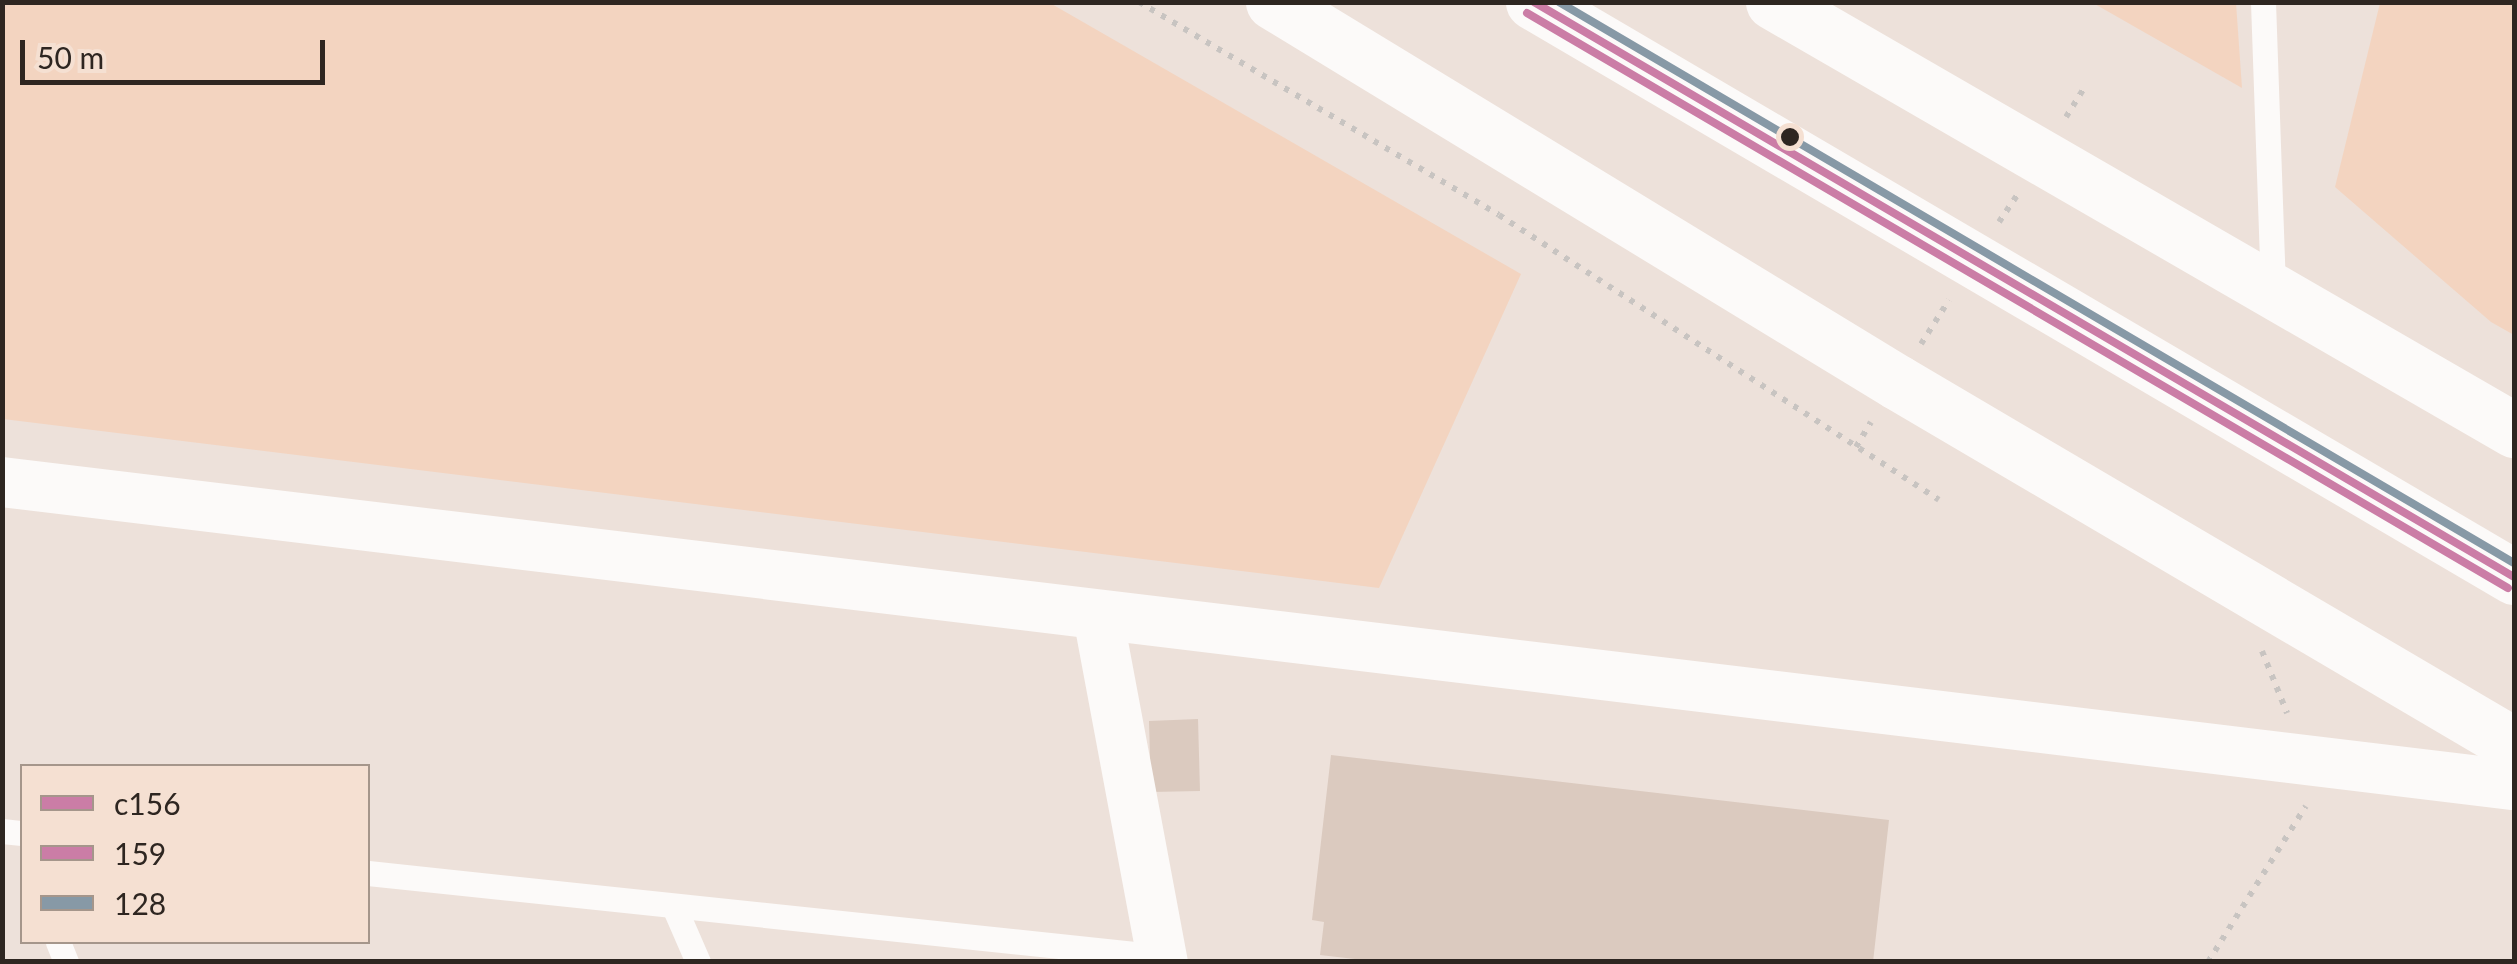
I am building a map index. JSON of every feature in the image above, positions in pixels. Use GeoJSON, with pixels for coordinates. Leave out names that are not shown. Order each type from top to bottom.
{"type":"FeatureCollection","features":[{"type":"Feature","properties":{"kind":"street"},"geometry":{"type":"LineString","coordinates":[[1274,2],[1914,392],[2514,745]]}},
{"type":"Feature","properties":{"kind":"street"},"geometry":{"type":"LineString","coordinates":[[1533,2],[2514,577]]}},
{"type":"Feature","properties":{"kind":"street"},"geometry":{"type":"LineString","coordinates":[[1773,2],[2514,430]]}},
{"type":"Feature","properties":{"kind":"street"},"geometry":{"type":"LineString","coordinates":[[2,482],[2514,785]]}},
{"type":"Feature","properties":{"kind":"street"},"geometry":{"type":"LineString","coordinates":[[1098,616],[1163,959]]}},
{"type":"Feature","properties":{"kind":"lane"},"geometry":{"type":"LineString","coordinates":[[2263,2],[2274,293]]}},
{"type":"Feature","properties":{"kind":"lane"},"geometry":{"type":"LineString","coordinates":[[370,873],[1163,959]]}},
{"type":"Feature","properties":{"kind":"lane"},"geometry":{"type":"LineString","coordinates":[[675,909],[698,962]]}},
{"type":"Feature","properties":{"kind":"path"},"geometry":{"type":"LineString","coordinates":[[1139,2],[1499,216],[1939,500]]}},
{"type":"Feature","properties":{"kind":"path"},"geometry":{"type":"LineString","coordinates":[[2208,962],[2309,800],[2306,760],[2254,632]]}},
{"type":"Feature","properties":{"kind":"shaded area"},"geometry":{"type":"Polygon","coordinates":[[[3,2],[1050,3],[1521,274],[1379,588],[3,419],[3,2]]]}},
{"type":"Feature","properties":{"kind":"shaded area"},"geometry":{"type":"Polygon","coordinates":[[[2093,3],[2236,3],[2242,88],[2093,3]]]}},
{"type":"Feature","properties":{"kind":"shaded area"},"geometry":{"type":"Polygon","coordinates":[[[2380,3],[2514,3],[2514,335],[2491,322],[2335,187],[2380,3]]]}},
{"type":"Feature","properties":{"kind":"building"},"geometry":{"type":"Polygon","coordinates":[[[1198,719],[1200,791],[1151,792],[1149,721],[1198,719]]]}},
{"type":"Feature","properties":{"kind":"building"},"geometry":{"type":"Polygon","coordinates":[[[1331,755],[1889,820],[1873,962],[1381,962],[1320,955],[1324,922],[1312,920],[1331,755]]]}},
{"type":"Feature","properties":{"kind":"transit line","name":"с156"},"geometry":{"type":"LineString","coordinates":[[1534,2],[2514,577]]}},
{"type":"Feature","properties":{"kind":"transit line","name":"128"},"geometry":{"type":"LineString","coordinates":[[1559,2],[2514,563]]}},
{"type":"Feature","properties":{"kind":"transit line","name":"159"},"geometry":{"type":"LineString","coordinates":[[1527,13],[2508,588]]}}]}
